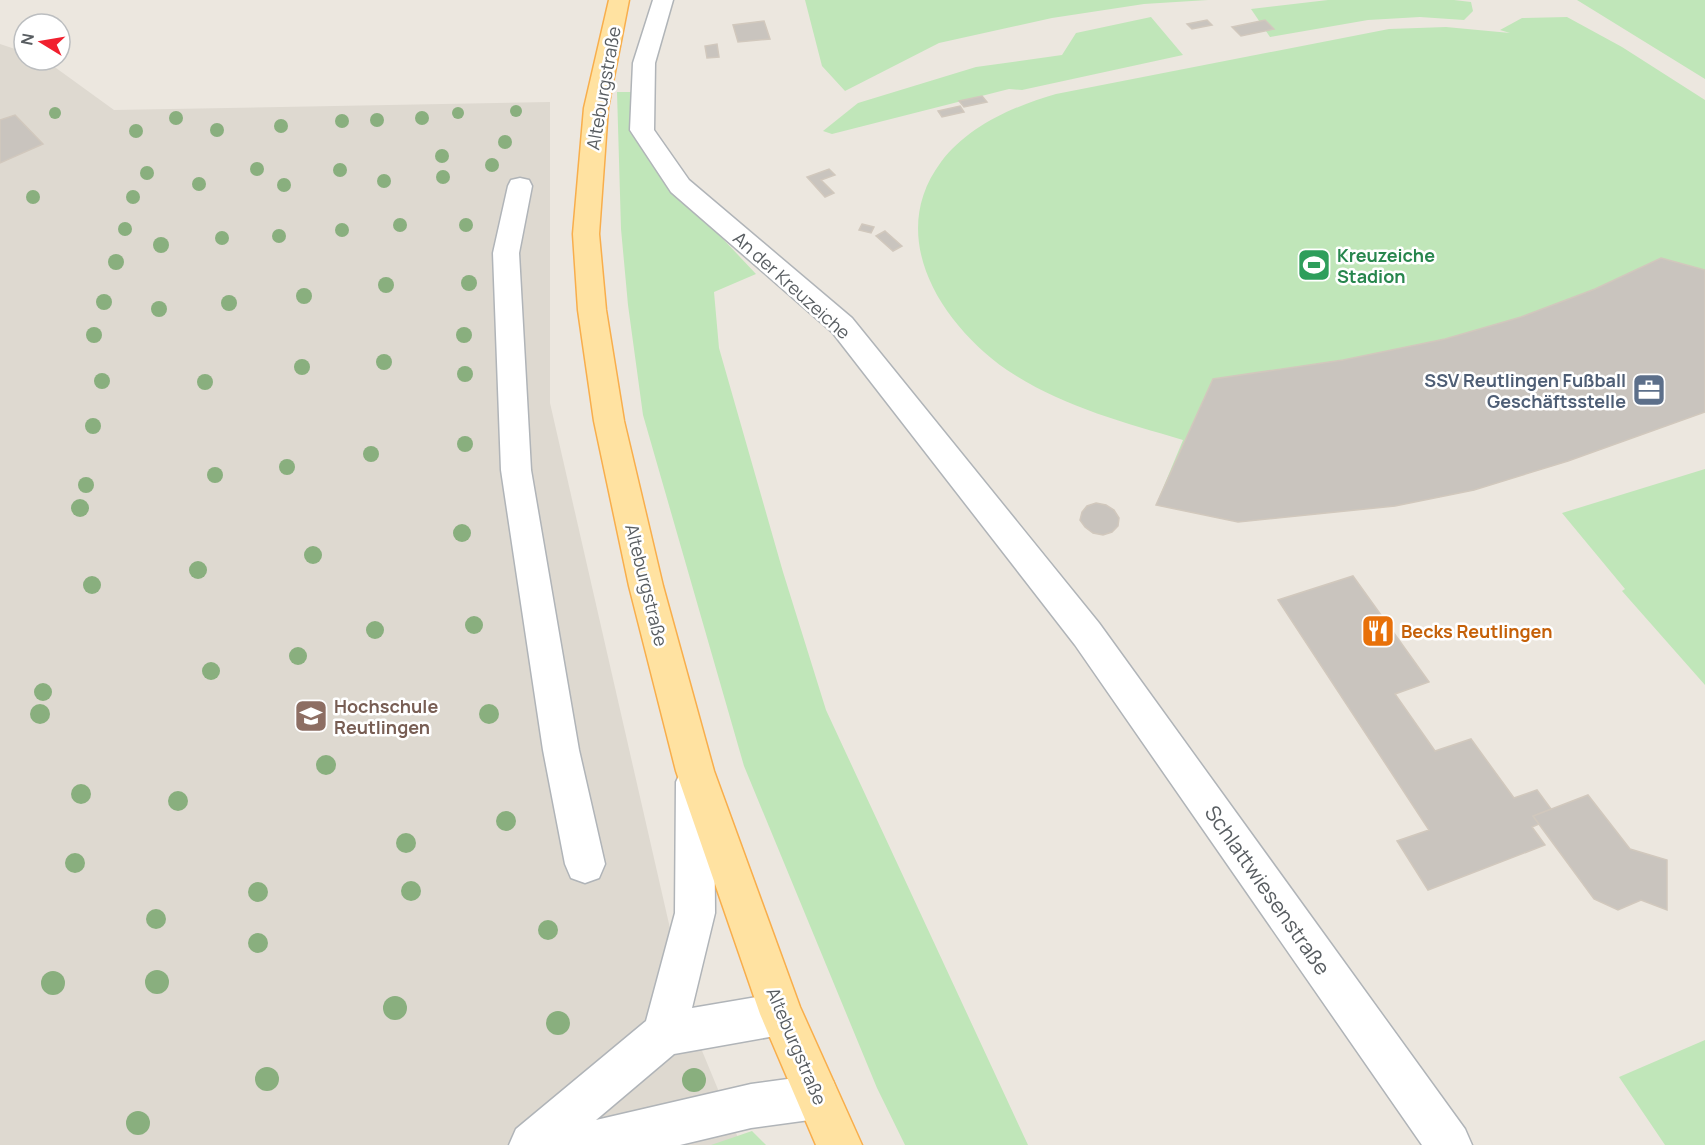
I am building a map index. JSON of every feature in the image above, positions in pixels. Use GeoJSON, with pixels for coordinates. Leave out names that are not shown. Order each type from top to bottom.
{"type":"FeatureCollection","features":[{"type":"Feature","properties":{"kind":"main road","name":"Alteburgstraße"},"geometry":{"type":"LineString","coordinates":[[619,0],[596,108],[586,234],[592,310],[612,432],[646,586],[695,771],[781,1014],[839,1145]]}},
{"type":"Feature","properties":{"kind":"street","name":"An der Kreuzeiche"},"geometry":{"type":"LineString","coordinates":[[663,0],[644,63],[642,130],[680,186],[842,325],[1088,634]]}},
{"type":"Feature","properties":{"kind":"street"},"geometry":{"type":"LineString","coordinates":[[520,186],[507,253],[516,470],[561,750],[585,864]]}},
{"type":"Feature","properties":{"kind":"street","name":"Schlattwiesenstraße"},"geometry":{"type":"LineString","coordinates":[[1088,634],[1449,1145]]}},
{"type":"Feature","properties":{"kind":"street"},"geometry":{"type":"LineString","coordinates":[[664,1034],[695,913],[695,771]]}},
{"type":"Feature","properties":{"kind":"street"},"geometry":{"type":"LineString","coordinates":[[532,1145],[664,1034],[781,1014]]}},
{"type":"Feature","properties":{"kind":"street"},"geometry":{"type":"LineString","coordinates":[[586,1145],[751,1106],[817,1097]]}},
{"type":"Feature","properties":{"kind":"shaded area","name":"Hochschule Reutlingen"},"geometry":{"type":"Polygon","coordinates":[[[0,44],[12,48],[12,72],[62,72],[114,110],[550,102],[550,403],[693,1029],[741,1145],[0,1145],[0,44]]]}},
{"type":"Feature","properties":{"kind":"green space"},"geometry":{"type":"Polygon","coordinates":[[[805,0],[1208,0],[1144,4],[1052,18],[939,43],[845,91],[822,66],[805,0]]]}},
{"type":"Feature","properties":{"kind":"green space"},"geometry":{"type":"Polygon","coordinates":[[[1328,0],[1454,0],[1471,2],[1473,11],[1464,20],[1420,17],[1368,20],[1270,37],[1251,9],[1328,0]]]}},
{"type":"Feature","properties":{"kind":"green space"},"geometry":{"type":"Polygon","coordinates":[[[1577,0],[1705,0],[1705,79],[1577,0]]]}},
{"type":"Feature","properties":{"kind":"green space"},"geometry":{"type":"Polygon","coordinates":[[[1151,17],[1183,55],[1022,90],[1009,89],[832,134],[823,131],[858,103],[976,67],[1062,55],[1076,33],[1151,17]]]}},
{"type":"Feature","properties":{"kind":"green space","name":"Kreuzeiche Stadion"},"geometry":{"type":"Polygon","coordinates":[[[1567,17],[1622,47],[1705,100],[1705,412],[1568,461],[1474,490],[1395,506],[1238,522],[1156,505],[1183,440],[1092,412],[1027,383],[983,351],[961,329],[942,304],[928,277],[920,249],[918,220],[925,191],[941,162],[952,149],[978,128],[1008,111],[1056,94],[1389,29],[1446,27],[1510,33],[1500,30],[1522,18],[1567,17]]]}},
{"type":"Feature","properties":{"kind":"green space"},"geometry":{"type":"Polygon","coordinates":[[[617,92],[639,92],[675,188],[756,274],[714,292],[719,348],[783,572],[826,710],[1028,1145],[905,1145],[877,1088],[744,766],[643,415],[628,305],[621,229],[617,92]]]}},
{"type":"Feature","properties":{"kind":"green space"},"geometry":{"type":"Polygon","coordinates":[[[1705,469],[1705,685],[1622,591],[1625,589],[1562,513],[1705,469]]]}},
{"type":"Feature","properties":{"kind":"green space"},"geometry":{"type":"Polygon","coordinates":[[[1705,1040],[1705,1145],[1665,1145],[1619,1077],[1705,1040]]]}},
{"type":"Feature","properties":{"kind":"green space"},"geometry":{"type":"Polygon","coordinates":[[[752,1131],[766,1145],[711,1145],[752,1131]]]}},
{"type":"Feature","properties":{"kind":"building"},"geometry":{"type":"Polygon","coordinates":[[[1207,20],[1212,25],[1192,29],[1187,24],[1207,20]]]}},
{"type":"Feature","properties":{"kind":"building"},"geometry":{"type":"Polygon","coordinates":[[[1265,20],[1274,29],[1241,36],[1232,27],[1265,20]]]}},
{"type":"Feature","properties":{"kind":"building"},"geometry":{"type":"Polygon","coordinates":[[[764,21],[770,39],[738,42],[733,25],[764,21]]]}},
{"type":"Feature","properties":{"kind":"building"},"geometry":{"type":"Polygon","coordinates":[[[717,44],[719,57],[707,58],[705,46],[717,44]]]}},
{"type":"Feature","properties":{"kind":"building"},"geometry":{"type":"Polygon","coordinates":[[[982,96],[987,102],[964,107],[959,101],[982,96]]]}},
{"type":"Feature","properties":{"kind":"building"},"geometry":{"type":"Polygon","coordinates":[[[960,106],[964,112],[942,117],[938,111],[960,106]]]}},
{"type":"Feature","properties":{"kind":"building"},"geometry":{"type":"Polygon","coordinates":[[[15,115],[43,144],[0,163],[0,120],[15,115]]]}},
{"type":"Feature","properties":{"kind":"building"},"geometry":{"type":"Polygon","coordinates":[[[829,169],[835,175],[821,180],[834,193],[825,197],[807,177],[829,169]]]}},
{"type":"Feature","properties":{"kind":"building"},"geometry":{"type":"Polygon","coordinates":[[[862,224],[874,227],[871,233],[859,230],[862,224]]]}},
{"type":"Feature","properties":{"kind":"building"},"geometry":{"type":"Polygon","coordinates":[[[885,231],[902,246],[893,251],[876,236],[885,231]]]}},
{"type":"Feature","properties":{"kind":"building"},"geometry":{"type":"Polygon","coordinates":[[[1661,258],[1705,270],[1705,412],[1568,461],[1474,490],[1395,506],[1238,522],[1156,505],[1213,379],[1343,360],[1445,339],[1521,317],[1595,289],[1661,258]]]}},
{"type":"Feature","properties":{"kind":"building"},"geometry":{"type":"Polygon","coordinates":[[[1096,503],[1114,510],[1119,518],[1118,526],[1112,532],[1103,535],[1093,533],[1080,520],[1087,506],[1096,503]]]}},
{"type":"Feature","properties":{"kind":"building"},"geometry":{"type":"Polygon","coordinates":[[[1353,576],[1429,682],[1395,694],[1435,751],[1471,739],[1514,798],[1537,790],[1551,809],[1533,816],[1539,824],[1532,827],[1545,845],[1428,890],[1397,841],[1429,830],[1278,600],[1353,576]]]}},
{"type":"Feature","properties":{"kind":"building"},"geometry":{"type":"Polygon","coordinates":[[[1588,795],[1630,849],[1667,860],[1667,910],[1641,900],[1618,910],[1594,899],[1533,816],[1588,795]]]}},
{"type":"Feature","properties":{"kind":"place","name":"Kreuzeiche Stadion"},"geometry":{"type":"Point","coordinates":[1314,265]}},
{"type":"Feature","properties":{"kind":"place","name":"SSV Reutlingen Fußball Geschäftsstelle"},"geometry":{"type":"Point","coordinates":[1649,390]}},
{"type":"Feature","properties":{"kind":"place","name":"Becks Reutlingen"},"geometry":{"type":"Point","coordinates":[1378,631]}},
{"type":"Feature","properties":{"kind":"place","name":"Hochschule Reutlingen"},"geometry":{"type":"Point","coordinates":[311,716]}}]}
